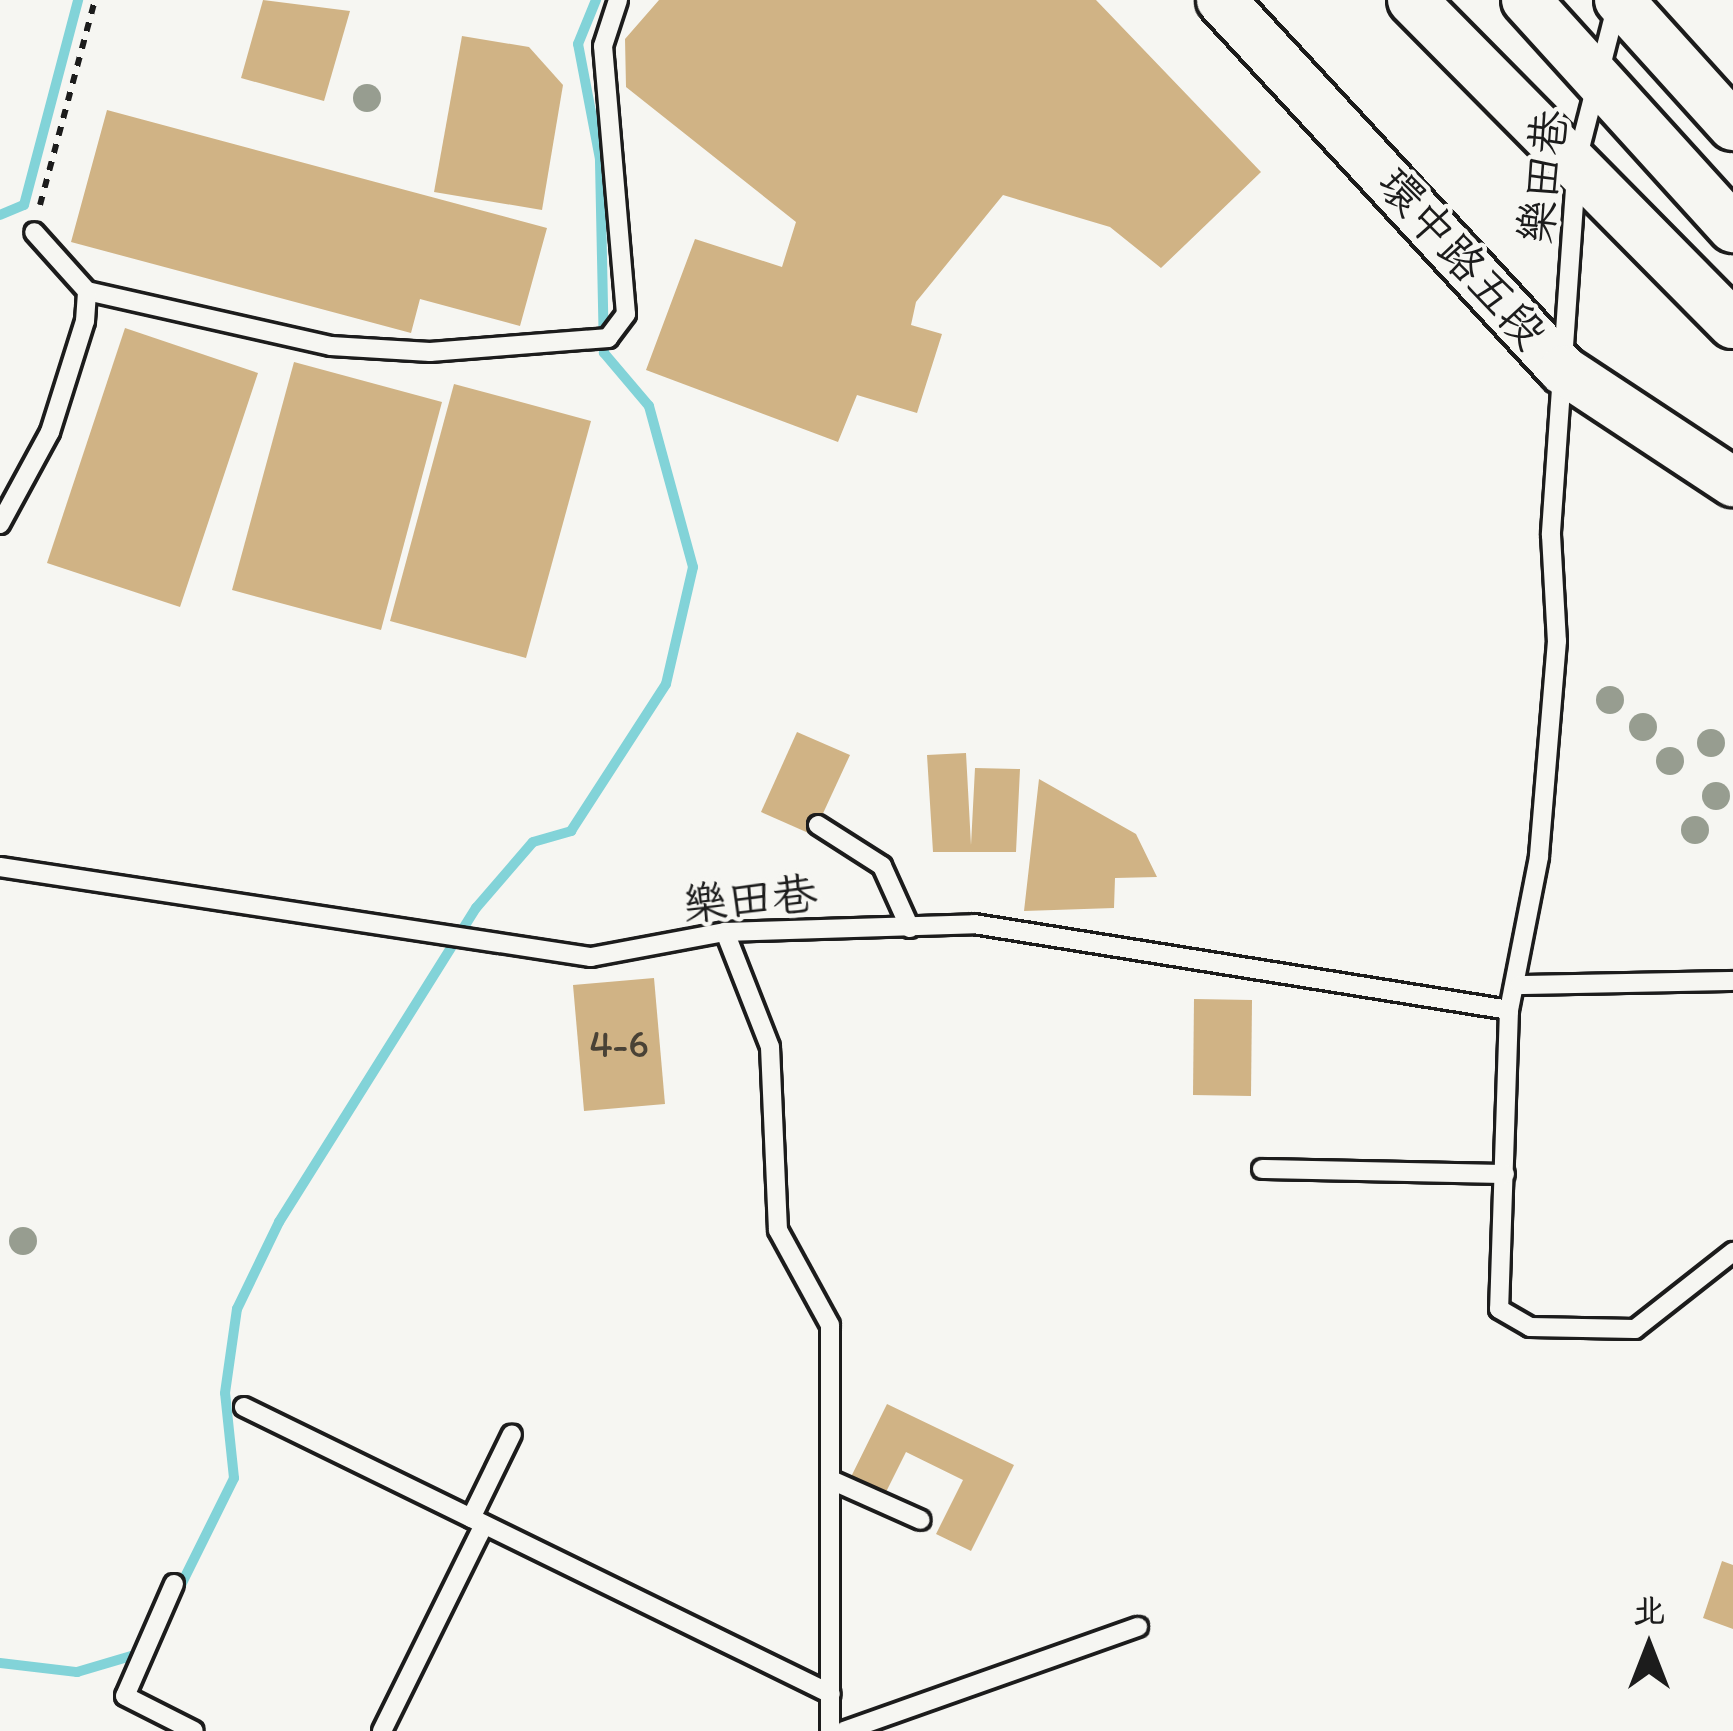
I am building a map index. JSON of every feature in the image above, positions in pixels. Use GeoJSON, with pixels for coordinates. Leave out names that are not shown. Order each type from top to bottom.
{"type":"FeatureCollection","features":[{"type":"Feature","properties":{"kind":"street","name":"環中路五段"},"geometry":{"type":"LineString","coordinates":[[1221,0],[1563,370],[1733,482]]}},
{"type":"Feature","properties":{"kind":"street"},"geometry":{"type":"LineString","coordinates":[[1412,0],[1577,160],[1733,324]]}},
{"type":"Feature","properties":{"kind":"street"},"geometry":{"type":"LineString","coordinates":[[1526,0],[1733,228]]}},
{"type":"Feature","properties":{"kind":"street"},"geometry":{"type":"LineString","coordinates":[[1618,0],[1733,126]]}},
{"type":"Feature","properties":{"kind":"lane"},"geometry":{"type":"LineString","coordinates":[[34,232],[87,290],[332,346],[430,352],[608,338],[626,314],[603,46],[619,0]]}},
{"type":"Feature","properties":{"kind":"lane","name":"樂田巷"},"geometry":{"type":"LineString","coordinates":[[1618,0],[1577,160],[1563,370],[1557,641],[1520,985],[1509,1010],[1506,1320],[1635,1329],[1733,1252]]}},
{"type":"Feature","properties":{"kind":"lane"},"geometry":{"type":"LineString","coordinates":[[0,524],[50,432],[87,290]]}},
{"type":"Feature","properties":{"kind":"lane"},"geometry":{"type":"LineString","coordinates":[[818,825],[882,866],[910,928]]}},
{"type":"Feature","properties":{"kind":"lane","name":"樂田巷"},"geometry":{"type":"LineString","coordinates":[[0,867],[591,957],[725,932],[974,924],[1183,951],[1509,1010]]}},
{"type":"Feature","properties":{"kind":"lane"},"geometry":{"type":"LineString","coordinates":[[725,932],[770,1047],[778,1230],[830,1325],[830,1731]]}},
{"type":"Feature","properties":{"kind":"lane"},"geometry":{"type":"LineString","coordinates":[[1520,985],[1733,980]]}},
{"type":"Feature","properties":{"kind":"lane"},"geometry":{"type":"LineString","coordinates":[[1262,1169],[1504,1174]]}},
{"type":"Feature","properties":{"kind":"lane"},"geometry":{"type":"LineString","coordinates":[[244,1407],[831,1694]]}},
{"type":"Feature","properties":{"kind":"lane"},"geometry":{"type":"LineString","coordinates":[[382,1731],[512,1434]]}},
{"type":"Feature","properties":{"kind":"lane"},"geometry":{"type":"LineString","coordinates":[[831,1480],[921,1520]]}},
{"type":"Feature","properties":{"kind":"lane"},"geometry":{"type":"LineString","coordinates":[[174,1584],[125,1696],[194,1731]]}},
{"type":"Feature","properties":{"kind":"lane"},"geometry":{"type":"LineString","coordinates":[[844,1731],[1138,1627]]}},
{"type":"Feature","properties":{"kind":"path"},"geometry":{"type":"LineString","coordinates":[[34,232],[95,0]]}},
{"type":"Feature","properties":{"kind":"building"},"geometry":{"type":"Polygon","coordinates":[[[263,0],[350,11],[324,101],[241,78],[263,0]]]}},
{"type":"Feature","properties":{"kind":"building"},"geometry":{"type":"Polygon","coordinates":[[[659,0],[1096,0],[1261,172],[1161,268],[1110,227],[1003,195],[916,302],[911,325],[942,334],[917,413],[857,395],[838,442],[646,370],[695,239],[782,267],[796,222],[626,87],[625,39],[659,0]]]}},
{"type":"Feature","properties":{"kind":"building"},"geometry":{"type":"Polygon","coordinates":[[[462,36],[529,47],[563,85],[542,210],[434,192],[462,36]]]}},
{"type":"Feature","properties":{"kind":"building"},"geometry":{"type":"Polygon","coordinates":[[[107,110],[547,228],[520,326],[420,299],[411,333],[71,242],[107,110]]]}},
{"type":"Feature","properties":{"kind":"building"},"geometry":{"type":"Polygon","coordinates":[[[125,328],[258,373],[180,607],[47,563],[125,328]]]}},
{"type":"Feature","properties":{"kind":"building"},"geometry":{"type":"Polygon","coordinates":[[[294,362],[442,402],[381,630],[232,590],[294,362]]]}},
{"type":"Feature","properties":{"kind":"building"},"geometry":{"type":"Polygon","coordinates":[[[454,384],[591,421],[526,658],[390,621],[454,384]]]}},
{"type":"Feature","properties":{"kind":"building"},"geometry":{"type":"Polygon","coordinates":[[[797,732],[850,755],[813,835],[761,812],[797,732]]]}},
{"type":"Feature","properties":{"kind":"building"},"geometry":{"type":"Polygon","coordinates":[[[966,753],[971,845],[975,768],[1020,769],[1016,852],[933,852],[927,755],[966,753]]]}},
{"type":"Feature","properties":{"kind":"building"},"geometry":{"type":"Polygon","coordinates":[[[1039,779],[1136,834],[1157,877],[1115,878],[1114,908],[1024,911],[1039,779]]]}},
{"type":"Feature","properties":{"kind":"building"},"geometry":{"type":"Polygon","coordinates":[[[654,978],[665,1104],[584,1111],[573,985],[654,978]]]}},
{"type":"Feature","properties":{"kind":"building"},"geometry":{"type":"Polygon","coordinates":[[[1194,999],[1252,1000],[1251,1096],[1193,1095],[1194,999]]]}},
{"type":"Feature","properties":{"kind":"building"},"geometry":{"type":"Polygon","coordinates":[[[887,1404],[1014,1465],[971,1551],[936,1534],[963,1480],[906,1452],[880,1504],[846,1487],[887,1404]]]}},
{"type":"Feature","properties":{"kind":"building"},"geometry":{"type":"Polygon","coordinates":[[[1722,1561],[1733,1565],[1733,1629],[1703,1618],[1722,1561]]]}},
{"type":"Feature","properties":{"kind":"waterway"},"geometry":{"type":"LineString","coordinates":[[0,215],[24,205],[78,0]]}},
{"type":"Feature","properties":{"kind":"waterway"},"geometry":{"type":"LineString","coordinates":[[178,1591],[234,1478],[225,1393],[237,1309],[279,1222],[476,908],[533,842],[571,831],[666,684],[693,567],[649,406],[604,353],[600,159],[578,44],[596,0]]}},
{"type":"Feature","properties":{"kind":"waterway"},"geometry":{"type":"LineString","coordinates":[[0,1663],[77,1672],[141,1653]]}}]}
